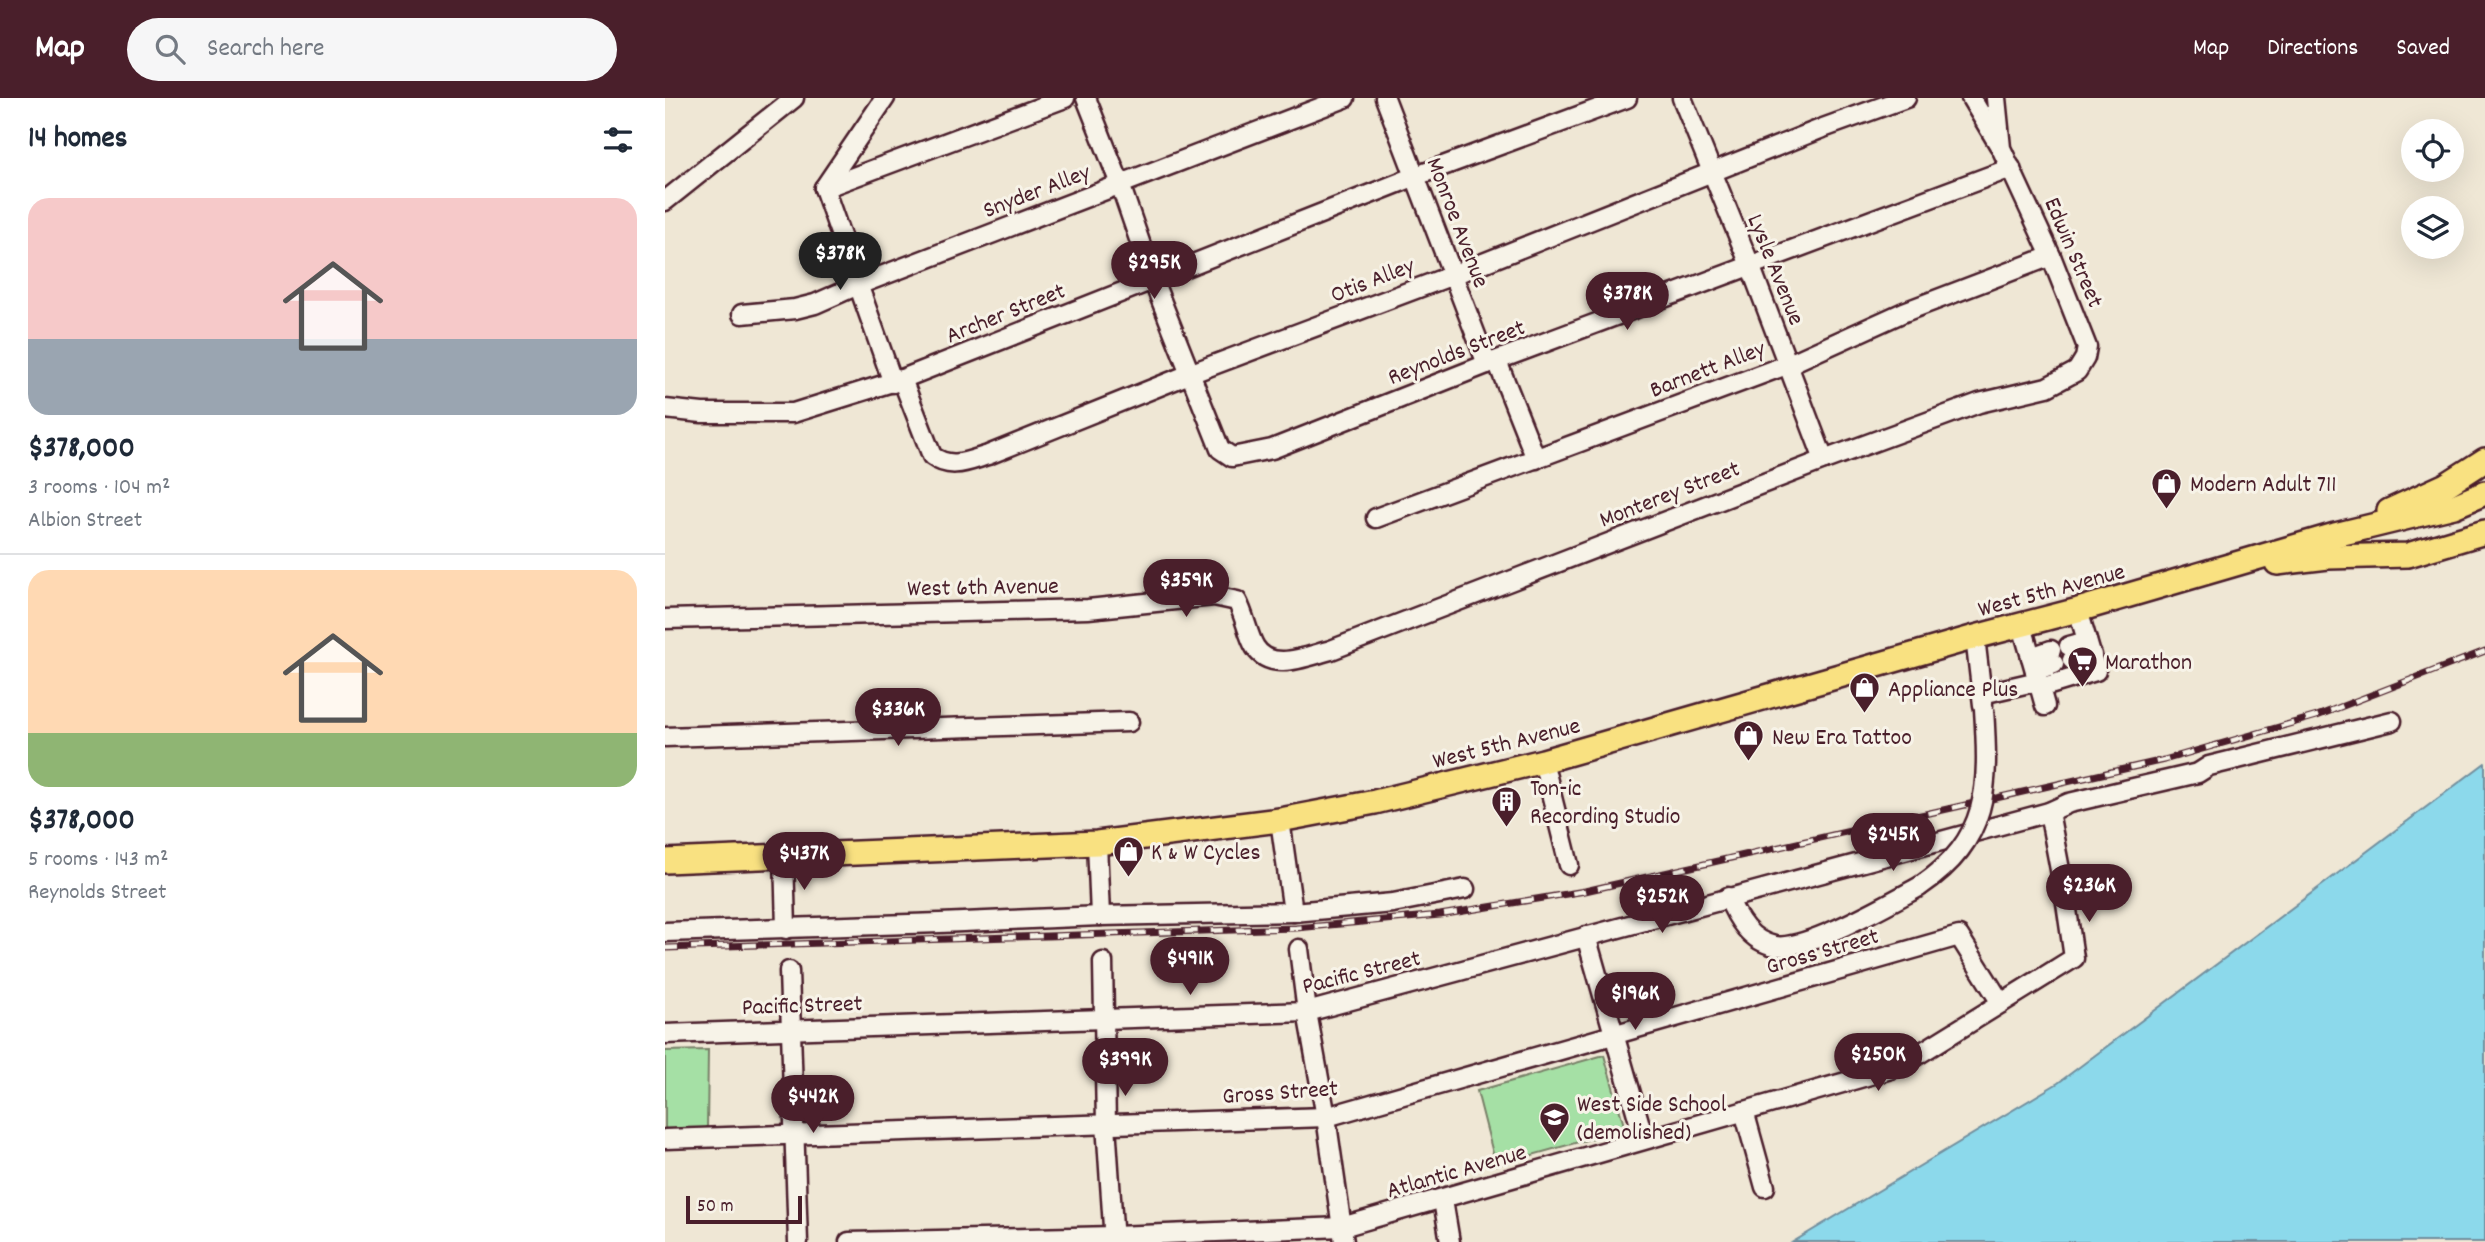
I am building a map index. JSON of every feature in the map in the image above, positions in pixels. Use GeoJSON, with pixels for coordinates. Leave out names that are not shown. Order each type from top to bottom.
{"type":"FeatureCollection","features":[{"type":"Feature","properties":{"kind":"main road"},"geometry":{"type":"LineString","coordinates":[[2446,485],[2485,460]]}},
{"type":"Feature","properties":{"kind":"main road"},"geometry":{"type":"LineString","coordinates":[[2335,534],[2485,470]]}},
{"type":"Feature","properties":{"kind":"main road"},"geometry":{"type":"LineString","coordinates":[[2335,534],[2454,506],[2485,493]]}},
{"type":"Feature","properties":{"kind":"main road"},"geometry":{"type":"LineString","coordinates":[[2215,570],[2328,557],[2408,555],[2485,532]]}},
{"type":"Feature","properties":{"kind":"main road","name":"West 5th Avenue"},"geometry":{"type":"LineString","coordinates":[[665,861],[1097,843],[1280,820],[1375,802],[1543,761],[2078,610],[2335,534]]}},
{"type":"Feature","properties":{"kind":"street"},"geometry":{"type":"LineString","coordinates":[[665,201],[794,98]]}},
{"type":"Feature","properties":{"kind":"street"},"geometry":{"type":"LineString","coordinates":[[824,188],[885,98]]}},
{"type":"Feature","properties":{"kind":"street"},"geometry":{"type":"LineString","coordinates":[[824,188],[1065,98]]}},
{"type":"Feature","properties":{"kind":"street"},"geometry":{"type":"LineString","coordinates":[[1086,98],[1120,184],[1153,280],[1192,373]]}},
{"type":"Feature","properties":{"kind":"street","name":"Snyder Alley"},"geometry":{"type":"LineString","coordinates":[[742,314],[796,309],[815,304],[858,285],[1345,98]]}},
{"type":"Feature","properties":{"kind":"street","name":"Monroe Avenue"},"geometry":{"type":"LineString","coordinates":[[1385,98],[1453,275],[1536,458]]}},
{"type":"Feature","properties":{"kind":"street","name":"Archer Street"},"geometry":{"type":"LineString","coordinates":[[665,409],[702,413],[793,414],[897,381],[1416,176],[1627,98]]}},
{"type":"Feature","properties":{"kind":"street","name":"Lysle Avenue"},"geometry":{"type":"LineString","coordinates":[[1682,98],[1789,364],[1824,460]]}},
{"type":"Feature","properties":{"kind":"street","name":"Otis Alley"},"geometry":{"type":"LineString","coordinates":[[824,188],[858,285],[897,381],[932,456],[951,465],[988,455],[1192,373],[1453,275],[1823,128],[1906,98]]}},
{"type":"Feature","properties":{"kind":"street"},"geometry":{"type":"LineString","coordinates":[[1971,98],[2001,148]]}},
{"type":"Feature","properties":{"kind":"street"},"geometry":{"type":"LineString","coordinates":[[1996,98],[2001,148]]}},
{"type":"Feature","properties":{"kind":"street","name":"Edwin Street"},"geometry":{"type":"LineString","coordinates":[[2001,148],[2082,331],[2087,347],[2085,358]]}},
{"type":"Feature","properties":{"kind":"street","name":"Reynolds Street"},"geometry":{"type":"LineString","coordinates":[[1192,373],[1220,449],[1232,457],[1272,449],[2011,167]]}},
{"type":"Feature","properties":{"kind":"street","name":"Barnett Alley"},"geometry":{"type":"LineString","coordinates":[[1376,519],[1789,364],[1904,312],[2051,256]]}},
{"type":"Feature","properties":{"kind":"street","name":"Monterey Street"},"geometry":{"type":"LineString","coordinates":[[1264,657],[1280,662],[1331,650],[1979,403],[2047,387],[2077,371],[2085,358]]}},
{"type":"Feature","properties":{"kind":"street","name":"West 6th Avenue"},"geometry":{"type":"LineString","coordinates":[[665,619],[1088,609],[1215,596],[1237,601],[1246,616],[1254,646],[1264,657]]}},
{"type":"Feature","properties":{"kind":"street"},"geometry":{"type":"LineString","coordinates":[[2036,674],[2096,671],[2078,610]]}},
{"type":"Feature","properties":{"kind":"street"},"geometry":{"type":"LineString","coordinates":[[2022,626],[2045,706]]}},
{"type":"Feature","properties":{"kind":"street"},"geometry":{"type":"LineString","coordinates":[[1728,897],[1737,918],[1753,936],[1774,946],[1794,946],[1864,917],[1942,872],[1957,856],[1977,819],[1985,790],[1987,762],[1975,637]]}},
{"type":"Feature","properties":{"kind":"street"},"geometry":{"type":"LineString","coordinates":[[2071,653],[2089,648]]}},
{"type":"Feature","properties":{"kind":"street"},"geometry":{"type":"LineString","coordinates":[[1983,702],[2036,674],[2052,657]]}},
{"type":"Feature","properties":{"kind":"street","name":"Pacific Street"},"geometry":{"type":"LineString","coordinates":[[665,1034],[1307,1012],[2049,812],[2069,803],[2198,774],[2209,766],[2392,721]]}},
{"type":"Feature","properties":{"kind":"street"},"geometry":{"type":"LineString","coordinates":[[665,737],[1129,722]]}},
{"type":"Feature","properties":{"kind":"street"},"geometry":{"type":"LineString","coordinates":[[1543,761],[1569,866]]}},
{"type":"Feature","properties":{"kind":"street","name":"Atlantic Avenue"},"geometry":{"type":"LineString","coordinates":[[849,1242],[1343,1235],[1443,1200],[1644,1139],[1898,1067],[2074,958],[2049,812]]}},
{"type":"Feature","properties":{"kind":"street"},"geometry":{"type":"LineString","coordinates":[[1280,820],[1293,912]]}},
{"type":"Feature","properties":{"kind":"street"},"geometry":{"type":"LineString","coordinates":[[1097,843],[1100,916]]}},
{"type":"Feature","properties":{"kind":"street"},"geometry":{"type":"LineString","coordinates":[[784,855],[786,929]]}},
{"type":"Feature","properties":{"kind":"street"},"geometry":{"type":"LineString","coordinates":[[665,932],[1100,916],[1293,912],[1394,903],[1465,889]]}},
{"type":"Feature","properties":{"kind":"street"},"geometry":{"type":"LineString","coordinates":[[1586,936],[1644,1139]]}},
{"type":"Feature","properties":{"kind":"street","name":"Gross Street"},"geometry":{"type":"LineString","coordinates":[[665,1139],[1325,1117],[1959,936],[2001,1003]]}},
{"type":"Feature","properties":{"kind":"street"},"geometry":{"type":"LineString","coordinates":[[1299,949],[1343,1235]]}},
{"type":"Feature","properties":{"kind":"street"},"geometry":{"type":"LineString","coordinates":[[1103,962],[1105,1124],[1114,1239]]}},
{"type":"Feature","properties":{"kind":"street"},"geometry":{"type":"LineString","coordinates":[[789,971],[798,1242]]}},
{"type":"Feature","properties":{"kind":"street"},"geometry":{"type":"LineString","coordinates":[[1744,1111],[1765,1187]]}},
{"type":"Feature","properties":{"kind":"street"},"geometry":{"type":"LineString","coordinates":[[1443,1200],[1450,1242]]}},
{"type":"Feature","properties":{"kind":"green space"},"geometry":{"type":"Polygon","coordinates":[[[708,1050],[707,1130],[665,1132],[665,1051],[708,1050]]]}},
{"type":"Feature","properties":{"kind":"green space"},"geometry":{"type":"Polygon","coordinates":[[[1604,1055],[1625,1129],[1496,1165],[1477,1091],[1604,1055]]]}},
{"type":"Feature","properties":{"kind":"water"},"geometry":{"type":"Polygon","coordinates":[[[2485,763],[2485,1242],[1793,1242],[2058,1083],[2485,763]]]}},
{"type":"Feature","properties":{"kind":"railway"},"geometry":{"type":"LineString","coordinates":[[665,948],[1296,928],[1440,915],[1585,891],[2164,760],[2317,716],[2485,651]]}},
{"type":"Feature","properties":{"kind":"place","name":"Modern Adult 711"},"geometry":{"type":"Point","coordinates":[2167,510]}},
{"type":"Feature","properties":{"kind":"place","name":"Marathon"},"geometry":{"type":"Point","coordinates":[2082,688]}},
{"type":"Feature","properties":{"kind":"place","name":"Appliance Plus"},"geometry":{"type":"Point","coordinates":[1865,715]}},
{"type":"Feature","properties":{"kind":"place","name":"New Era Tattoo"},"geometry":{"type":"Point","coordinates":[1749,763]}},
{"type":"Feature","properties":{"kind":"place","name":"Ton-ic Recording Studio"},"geometry":{"type":"Point","coordinates":[1507,828]}},
{"type":"Feature","properties":{"kind":"place","name":"K & W Cycles"},"geometry":{"type":"Point","coordinates":[1128,878]}},
{"type":"Feature","properties":{"kind":"place","name":"West Side School (demolished)"},"geometry":{"type":"Point","coordinates":[1554,1144]}}]}
